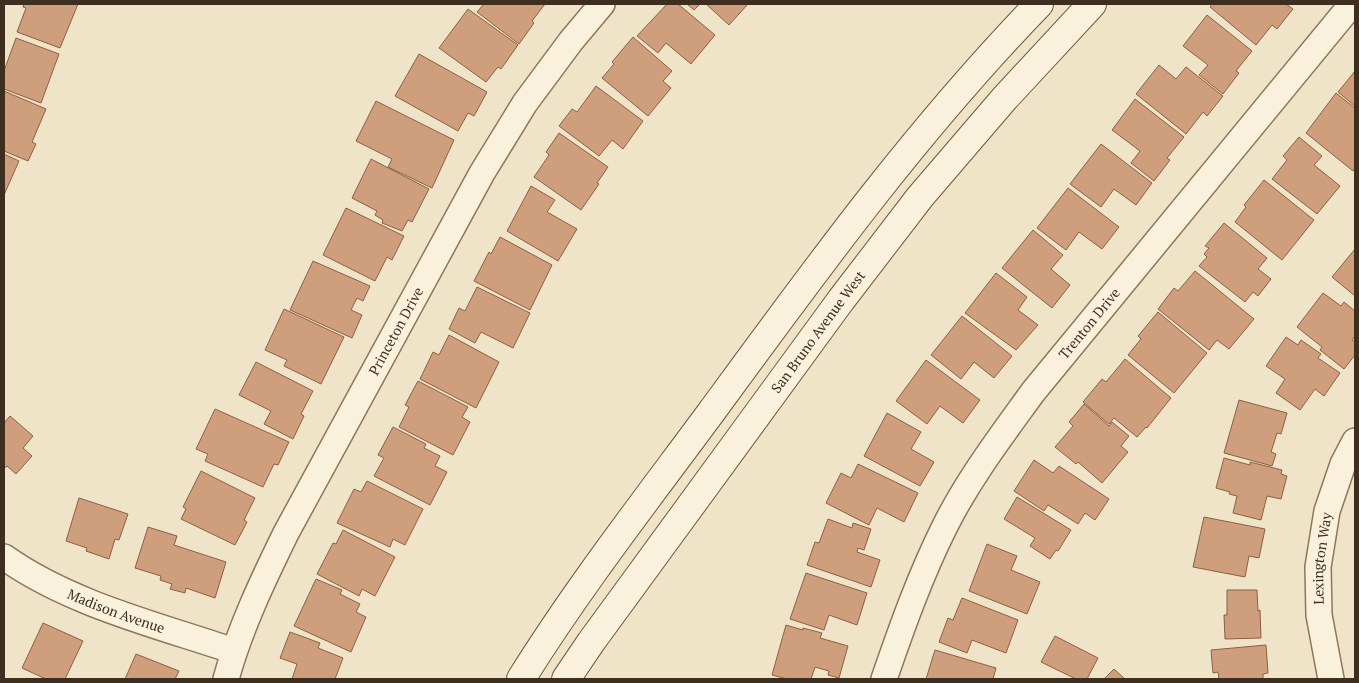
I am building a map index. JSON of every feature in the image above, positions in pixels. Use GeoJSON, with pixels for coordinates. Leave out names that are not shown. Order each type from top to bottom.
{"type":"FeatureCollection","features":[{"type":"Feature","properties":{"kind":"main road"},"geometry":{"type":"LineString","coordinates":[[521,679],[569,606],[838,238],[946,106],[1039,4]]}},
{"type":"Feature","properties":{"kind":"main road","name":"San Bruno Avenue West"},"geometry":{"type":"LineString","coordinates":[[566,679],[601,628],[893,231],[1004,98],[1092,4]]}},
{"type":"Feature","properties":{"kind":"street","name":"Princeton Drive"},"geometry":{"type":"LineString","coordinates":[[226,679],[234,651],[260,587],[286,533],[482,173],[525,103],[571,41],[602,4]]}},
{"type":"Feature","properties":{"kind":"street","name":"Trenton Drive"},"geometry":{"type":"LineString","coordinates":[[884,679],[916,590],[946,525],[985,458],[1033,392],[1352,4]]}},
{"type":"Feature","properties":{"kind":"street","name":"Lexington Way"},"geometry":{"type":"LineString","coordinates":[[1331,679],[1319,615],[1318,567],[1327,511],[1343,464],[1355,441]]}},
{"type":"Feature","properties":{"kind":"street","name":"Madison Avenue"},"geometry":{"type":"LineString","coordinates":[[4,557],[21,569],[54,587],[93,603],[234,651]]}},
{"type":"Feature","properties":{"kind":"building"},"geometry":{"type":"Polygon","coordinates":[[[24,4],[78,4],[60,48],[17,32],[26,8],[23,7],[24,4]]]}},
{"type":"Feature","properties":{"kind":"building"},"geometry":{"type":"Polygon","coordinates":[[[481,4],[545,4],[532,21],[534,23],[519,44],[477,12],[483,5],[481,4]]]}},
{"type":"Feature","properties":{"kind":"building"},"geometry":{"type":"Polygon","coordinates":[[[667,4],[678,4],[715,35],[691,64],[666,43],[658,53],[637,36],[667,4]]]}},
{"type":"Feature","properties":{"kind":"building"},"geometry":{"type":"Polygon","coordinates":[[[687,4],[700,4],[694,10],[687,4]]]}},
{"type":"Feature","properties":{"kind":"building"},"geometry":{"type":"Polygon","coordinates":[[[706,4],[748,4],[729,25],[706,4]]]}},
{"type":"Feature","properties":{"kind":"building"},"geometry":{"type":"Polygon","coordinates":[[[1212,4],[1286,4],[1293,9],[1277,29],[1272,25],[1256,45],[1210,7],[1212,4]]]}},
{"type":"Feature","properties":{"kind":"building"},"geometry":{"type":"Polygon","coordinates":[[[468,9],[518,45],[501,69],[498,67],[486,82],[439,48],[468,9]]]}},
{"type":"Feature","properties":{"kind":"building"},"geometry":{"type":"Polygon","coordinates":[[[1207,15],[1252,51],[1236,71],[1239,73],[1223,94],[1199,75],[1208,65],[1183,46],[1207,15]]]}},
{"type":"Feature","properties":{"kind":"building"},"geometry":{"type":"Polygon","coordinates":[[[633,37],[672,71],[663,81],[671,88],[648,116],[602,78],[614,64],[612,62],[633,37]]]}},
{"type":"Feature","properties":{"kind":"building"},"geometry":{"type":"Polygon","coordinates":[[[16,38],[59,54],[41,103],[4,89],[4,71],[16,38]]]}},
{"type":"Feature","properties":{"kind":"building"},"geometry":{"type":"Polygon","coordinates":[[[419,54],[487,92],[474,116],[468,113],[458,131],[395,96],[419,54]]]}},
{"type":"Feature","properties":{"kind":"building"},"geometry":{"type":"Polygon","coordinates":[[[1159,65],[1176,79],[1186,67],[1223,96],[1207,116],[1203,112],[1186,134],[1136,94],[1159,65]]]}},
{"type":"Feature","properties":{"kind":"building"},"geometry":{"type":"Polygon","coordinates":[[[1355,71],[1355,106],[1338,92],[1355,71]]]}},
{"type":"Feature","properties":{"kind":"building"},"geometry":{"type":"Polygon","coordinates":[[[596,86],[643,121],[623,149],[612,140],[599,156],[559,126],[572,109],[577,112],[596,86]]]}},
{"type":"Feature","properties":{"kind":"building"},"geometry":{"type":"Polygon","coordinates":[[[4,91],[46,109],[32,142],[36,144],[28,161],[4,151],[4,91]]]}},
{"type":"Feature","properties":{"kind":"building"},"geometry":{"type":"Polygon","coordinates":[[[1336,93],[1355,108],[1355,168],[1353,171],[1306,133],[1336,93]]]}},
{"type":"Feature","properties":{"kind":"building"},"geometry":{"type":"Polygon","coordinates":[[[1135,99],[1184,137],[1167,158],[1170,160],[1154,181],[1131,163],[1140,151],[1112,130],[1135,99]]]}},
{"type":"Feature","properties":{"kind":"building"},"geometry":{"type":"Polygon","coordinates":[[[376,101],[454,140],[432,188],[388,167],[392,159],[356,141],[376,101]]]}},
{"type":"Feature","properties":{"kind":"building"},"geometry":{"type":"Polygon","coordinates":[[[559,133],[608,167],[581,210],[534,177],[549,155],[546,152],[559,133]]]}},
{"type":"Feature","properties":{"kind":"building"},"geometry":{"type":"Polygon","coordinates":[[[1299,137],[1322,156],[1314,165],[1340,186],[1317,214],[1272,179],[1287,160],[1283,156],[1299,137]]]}},
{"type":"Feature","properties":{"kind":"building"},"geometry":{"type":"Polygon","coordinates":[[[1101,144],[1152,183],[1136,205],[1114,189],[1101,207],[1070,184],[1101,144]]]}},
{"type":"Feature","properties":{"kind":"building"},"geometry":{"type":"Polygon","coordinates":[[[4,154],[19,161],[4,195],[4,154]]]}},
{"type":"Feature","properties":{"kind":"building"},"geometry":{"type":"Polygon","coordinates":[[[371,159],[429,189],[412,222],[408,220],[402,231],[382,223],[383,220],[375,215],[377,211],[352,198],[371,159]]]}},
{"type":"Feature","properties":{"kind":"building"},"geometry":{"type":"Polygon","coordinates":[[[1264,180],[1314,220],[1282,260],[1235,222],[1246,207],[1244,205],[1264,180]]]}},
{"type":"Feature","properties":{"kind":"building"},"geometry":{"type":"Polygon","coordinates":[[[531,186],[555,200],[547,212],[577,229],[558,261],[507,231],[531,186]]]}},
{"type":"Feature","properties":{"kind":"building"},"geometry":{"type":"Polygon","coordinates":[[[1068,188],[1119,227],[1102,249],[1079,232],[1066,250],[1037,228],[1068,188]]]}},
{"type":"Feature","properties":{"kind":"building"},"geometry":{"type":"Polygon","coordinates":[[[346,208],[404,236],[392,260],[387,257],[375,281],[323,255],[346,208]]]}},
{"type":"Feature","properties":{"kind":"building"},"geometry":{"type":"Polygon","coordinates":[[[1224,223],[1267,258],[1258,269],[1271,279],[1258,296],[1253,292],[1245,302],[1199,266],[1207,257],[1204,254],[1209,248],[1205,246],[1224,223]]]}},
{"type":"Feature","properties":{"kind":"building"},"geometry":{"type":"Polygon","coordinates":[[[1033,230],[1063,255],[1051,269],[1070,285],[1052,308],[1002,268],[1033,230]]]}},
{"type":"Feature","properties":{"kind":"building"},"geometry":{"type":"Polygon","coordinates":[[[500,237],[552,265],[530,310],[474,281],[489,252],[491,254],[500,237]]]}},
{"type":"Feature","properties":{"kind":"building"},"geometry":{"type":"Polygon","coordinates":[[[1355,249],[1355,296],[1332,277],[1355,249]]]}},
{"type":"Feature","properties":{"kind":"building"},"geometry":{"type":"Polygon","coordinates":[[[313,261],[370,286],[363,301],[357,298],[351,310],[362,315],[352,338],[290,310],[313,261]]]}},
{"type":"Feature","properties":{"kind":"building"},"geometry":{"type":"Polygon","coordinates":[[[1195,271],[1254,319],[1229,349],[1217,340],[1209,350],[1158,309],[1174,288],[1178,291],[1195,271]]]}},
{"type":"Feature","properties":{"kind":"building"},"geometry":{"type":"Polygon","coordinates":[[[996,273],[1027,297],[1018,310],[1038,325],[1016,350],[965,313],[996,273]]]}},
{"type":"Feature","properties":{"kind":"building"},"geometry":{"type":"Polygon","coordinates":[[[477,287],[530,313],[513,348],[481,332],[475,343],[449,329],[459,308],[465,311],[477,287]]]}},
{"type":"Feature","properties":{"kind":"building"},"geometry":{"type":"Polygon","coordinates":[[[1323,293],[1341,306],[1344,302],[1355,311],[1355,336],[1352,340],[1355,342],[1355,355],[1344,369],[1320,350],[1322,347],[1297,327],[1323,293]]]}},
{"type":"Feature","properties":{"kind":"building"},"geometry":{"type":"Polygon","coordinates":[[[284,309],[344,337],[321,384],[284,366],[287,360],[265,350],[284,309]]]}},
{"type":"Feature","properties":{"kind":"building"},"geometry":{"type":"Polygon","coordinates":[[[1158,312],[1207,353],[1174,393],[1128,355],[1141,339],[1138,336],[1158,312]]]}},
{"type":"Feature","properties":{"kind":"building"},"geometry":{"type":"Polygon","coordinates":[[[962,316],[1012,356],[994,378],[974,362],[961,379],[931,355],[962,316]]]}},
{"type":"Feature","properties":{"kind":"building"},"geometry":{"type":"Polygon","coordinates":[[[449,335],[499,362],[476,408],[420,379],[433,352],[439,355],[449,335]]]}},
{"type":"Feature","properties":{"kind":"building"},"geometry":{"type":"Polygon","coordinates":[[[1286,337],[1298,345],[1301,340],[1321,354],[1318,358],[1340,373],[1324,396],[1315,389],[1300,410],[1276,393],[1285,379],[1266,366],[1286,337]]]}},
{"type":"Feature","properties":{"kind":"building"},"geometry":{"type":"Polygon","coordinates":[[[1125,359],[1171,398],[1147,428],[1137,437],[1114,418],[1109,424],[1083,402],[1102,379],[1106,382],[1125,359]]]}},
{"type":"Feature","properties":{"kind":"building"},"geometry":{"type":"Polygon","coordinates":[[[926,360],[980,400],[963,423],[940,406],[927,424],[896,401],[926,360]]]}},
{"type":"Feature","properties":{"kind":"building"},"geometry":{"type":"Polygon","coordinates":[[[256,362],[313,391],[301,414],[304,416],[293,439],[264,424],[271,411],[239,395],[256,362]]]}},
{"type":"Feature","properties":{"kind":"building"},"geometry":{"type":"Polygon","coordinates":[[[418,381],[468,407],[462,417],[470,422],[453,455],[399,427],[409,407],[405,405],[418,381]]]}},
{"type":"Feature","properties":{"kind":"building"},"geometry":{"type":"Polygon","coordinates":[[[1239,400],[1287,413],[1281,434],[1277,433],[1271,452],[1276,454],[1272,466],[1224,453],[1239,400]]]}},
{"type":"Feature","properties":{"kind":"building"},"geometry":{"type":"Polygon","coordinates":[[[1084,404],[1109,426],[1112,422],[1129,436],[1121,446],[1128,452],[1102,483],[1078,462],[1076,464],[1055,447],[1073,426],[1069,422],[1084,404]]]}},
{"type":"Feature","properties":{"kind":"building"},"geometry":{"type":"Polygon","coordinates":[[[215,409],[289,442],[278,465],[274,464],[263,487],[205,461],[208,454],[196,449],[215,409]]]}},
{"type":"Feature","properties":{"kind":"building"},"geometry":{"type":"Polygon","coordinates":[[[887,413],[921,432],[911,449],[934,462],[920,486],[864,456],[887,413]]]}},
{"type":"Feature","properties":{"kind":"building"},"geometry":{"type":"Polygon","coordinates":[[[10,416],[33,436],[23,448],[32,456],[16,474],[7,466],[4,469],[4,423],[10,416]]]}},
{"type":"Feature","properties":{"kind":"building"},"geometry":{"type":"Polygon","coordinates":[[[393,427],[426,444],[424,448],[440,456],[435,466],[447,472],[430,505],[374,476],[384,458],[378,455],[393,427]]]}},
{"type":"Feature","properties":{"kind":"building"},"geometry":{"type":"Polygon","coordinates":[[[1224,458],[1250,465],[1250,462],[1282,470],[1281,474],[1287,476],[1281,499],[1267,496],[1261,520],[1233,513],[1237,496],[1216,488],[1224,458]]]}},
{"type":"Feature","properties":{"kind":"building"},"geometry":{"type":"Polygon","coordinates":[[[1034,460],[1053,473],[1059,466],[1109,499],[1095,520],[1085,513],[1078,524],[1048,505],[1044,511],[1014,491],[1034,460]]]}},
{"type":"Feature","properties":{"kind":"building"},"geometry":{"type":"Polygon","coordinates":[[[858,464],[918,493],[904,522],[877,508],[869,525],[826,503],[841,473],[851,478],[858,464]]]}},
{"type":"Feature","properties":{"kind":"building"},"geometry":{"type":"Polygon","coordinates":[[[201,471],[255,498],[244,520],[247,522],[235,545],[181,519],[186,509],[183,507],[201,471]]]}},
{"type":"Feature","properties":{"kind":"building"},"geometry":{"type":"Polygon","coordinates":[[[367,481],[423,509],[405,545],[393,539],[390,547],[337,523],[354,489],[361,492],[367,481]]]}},
{"type":"Feature","properties":{"kind":"building"},"geometry":{"type":"Polygon","coordinates":[[[1017,497],[1071,530],[1058,551],[1056,550],[1050,559],[1030,546],[1035,538],[1004,519],[1017,497]]]}},
{"type":"Feature","properties":{"kind":"building"},"geometry":{"type":"Polygon","coordinates":[[[79,498],[128,514],[119,540],[115,539],[109,559],[86,551],[87,548],[66,541],[79,498]]]}},
{"type":"Feature","properties":{"kind":"building"},"geometry":{"type":"Polygon","coordinates":[[[1204,517],[1265,529],[1259,558],[1249,556],[1245,577],[1193,567],[1204,517]]]}},
{"type":"Feature","properties":{"kind":"building"},"geometry":{"type":"Polygon","coordinates":[[[828,519],[852,528],[853,523],[871,529],[864,550],[858,548],[857,552],[880,560],[871,587],[807,565],[815,542],[819,543],[828,519]]]}},
{"type":"Feature","properties":{"kind":"building"},"geometry":{"type":"Polygon","coordinates":[[[148,527],[177,536],[174,545],[226,562],[215,598],[186,588],[185,593],[170,589],[172,584],[160,580],[161,576],[135,568],[148,527]]]}},
{"type":"Feature","properties":{"kind":"building"},"geometry":{"type":"Polygon","coordinates":[[[343,530],[395,557],[375,596],[362,589],[359,596],[317,574],[333,543],[336,544],[343,530]]]}},
{"type":"Feature","properties":{"kind":"building"},"geometry":{"type":"Polygon","coordinates":[[[987,544],[1017,556],[1011,570],[1040,582],[1027,614],[969,591],[987,544]]]}},
{"type":"Feature","properties":{"kind":"building"},"geometry":{"type":"Polygon","coordinates":[[[806,573],[867,593],[857,625],[829,615],[824,630],[790,619],[806,573]]]}},
{"type":"Feature","properties":{"kind":"building"},"geometry":{"type":"Polygon","coordinates":[[[316,579],[342,590],[340,594],[360,604],[356,612],[366,617],[351,652],[294,626],[316,579]]]}},
{"type":"Feature","properties":{"kind":"building"},"geometry":{"type":"Polygon","coordinates":[[[1227,590],[1257,590],[1261,638],[1225,639],[1224,615],[1227,615],[1227,590]]]}},
{"type":"Feature","properties":{"kind":"building"},"geometry":{"type":"Polygon","coordinates":[[[962,598],[1018,620],[1006,653],[972,640],[967,653],[939,642],[948,618],[953,620],[962,598]]]}},
{"type":"Feature","properties":{"kind":"building"},"geometry":{"type":"Polygon","coordinates":[[[43,623],[83,641],[65,679],[46,679],[22,668],[43,623]]]}},
{"type":"Feature","properties":{"kind":"building"},"geometry":{"type":"Polygon","coordinates":[[[786,625],[822,633],[820,638],[848,646],[839,678],[828,675],[829,671],[815,667],[811,679],[787,679],[772,675],[786,625]]]}},
{"type":"Feature","properties":{"kind":"building"},"geometry":{"type":"Polygon","coordinates":[[[290,632],[320,643],[318,648],[343,658],[335,679],[292,679],[297,664],[280,658],[290,632]]]}},
{"type":"Feature","properties":{"kind":"building"},"geometry":{"type":"Polygon","coordinates":[[[1055,636],[1098,658],[1087,679],[1076,679],[1041,662],[1055,636]]]}},
{"type":"Feature","properties":{"kind":"building"},"geometry":{"type":"Polygon","coordinates":[[[1266,645],[1268,673],[1263,674],[1263,679],[1219,679],[1218,672],[1213,673],[1211,650],[1266,645]]]}},
{"type":"Feature","properties":{"kind":"building"},"geometry":{"type":"Polygon","coordinates":[[[935,650],[996,668],[993,679],[926,679],[935,650]]]}},
{"type":"Feature","properties":{"kind":"building"},"geometry":{"type":"Polygon","coordinates":[[[136,654],[179,671],[175,679],[125,679],[136,654]]]}},
{"type":"Feature","properties":{"kind":"building"},"geometry":{"type":"Polygon","coordinates":[[[1114,669],[1125,679],[1104,679],[1114,669]]]}}]}
